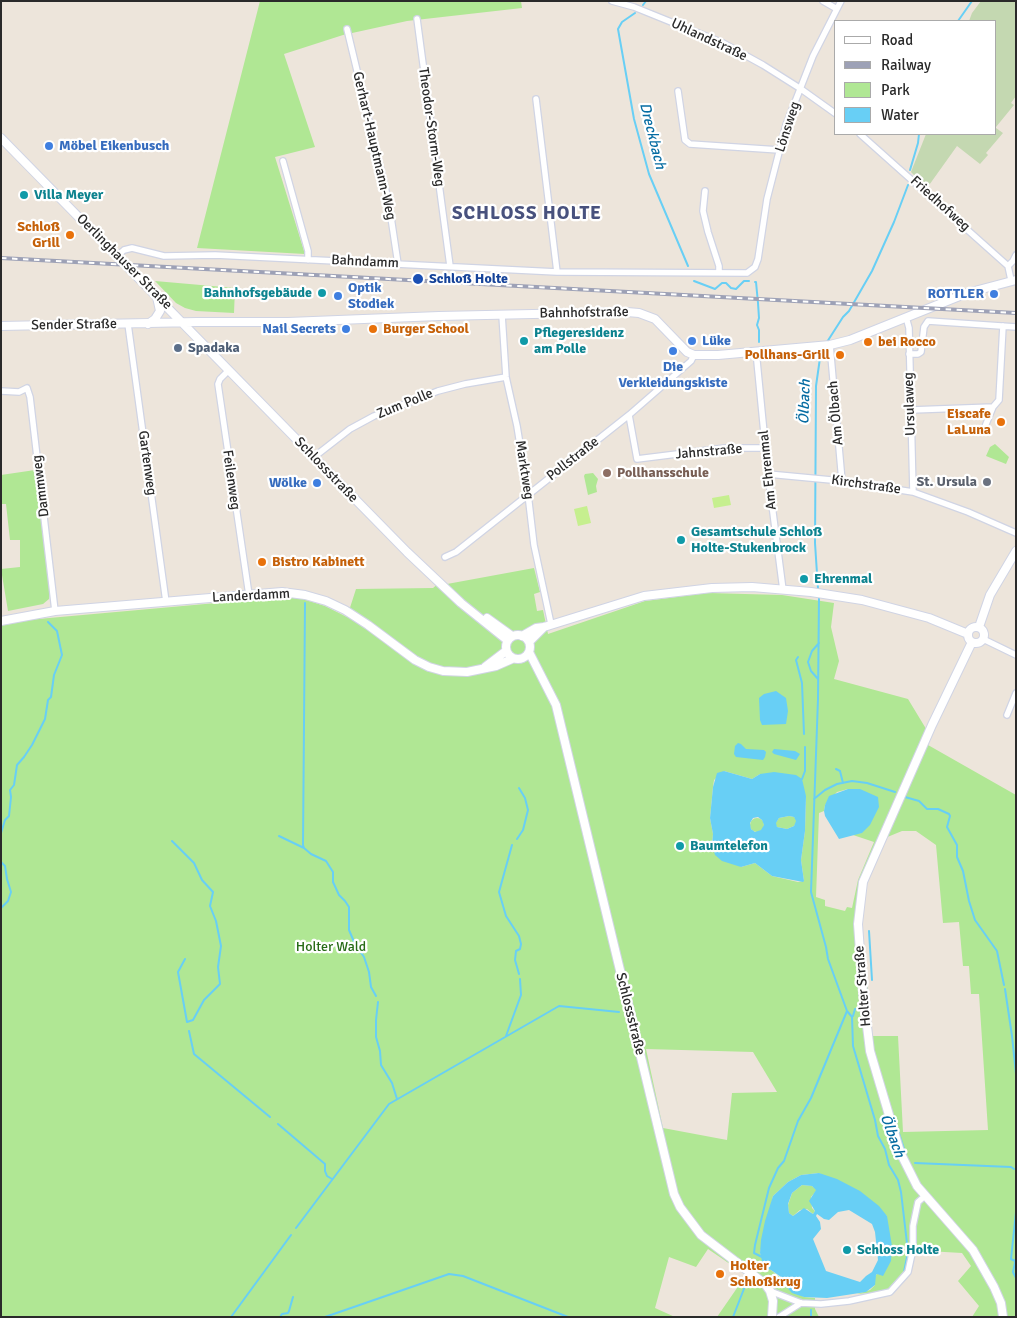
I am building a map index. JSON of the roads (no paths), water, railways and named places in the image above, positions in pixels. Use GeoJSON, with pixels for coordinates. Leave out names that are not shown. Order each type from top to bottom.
{"type":"FeatureCollection","features":[{"type":"Feature","properties":{"kind":"street","name":"Uhlandstraße"},"geometry":{"type":"LineString","coordinates":[[612,1],[634,7],[723,43],[801,89]]}},
{"type":"Feature","properties":{"kind":"street"},"geometry":{"type":"LineString","coordinates":[[823,1],[837,9]]}},
{"type":"Feature","properties":{"kind":"street","name":"Lönsweg"},"geometry":{"type":"LineString","coordinates":[[758,260],[768,199],[786,125],[813,56],[841,1]]}},
{"type":"Feature","properties":{"kind":"street","name":"Theodor-Storm-Weg"},"geometry":{"type":"LineString","coordinates":[[417,18],[450,266]]}},
{"type":"Feature","properties":{"kind":"street","name":"Gerhart-Hauptmann-Weg"},"geometry":{"type":"LineString","coordinates":[[347,29],[389,204],[398,264]]}},
{"type":"Feature","properties":{"kind":"street"},"geometry":{"type":"LineString","coordinates":[[801,89],[834,113]]}},
{"type":"Feature","properties":{"kind":"street"},"geometry":{"type":"LineString","coordinates":[[678,91],[685,140],[690,144],[779,150]]}},
{"type":"Feature","properties":{"kind":"street"},"geometry":{"type":"LineString","coordinates":[[536,99],[557,272]]}},
{"type":"Feature","properties":{"kind":"street","name":"Friedhofweg"},"geometry":{"type":"LineString","coordinates":[[861,135],[1008,266]]}},
{"type":"Feature","properties":{"kind":"street","name":"Oerlinghauser Straße"},"geometry":{"type":"LineString","coordinates":[[1,138],[184,323]]}},
{"type":"Feature","properties":{"kind":"street"},"geometry":{"type":"LineString","coordinates":[[283,161],[308,251],[308,260]]}},
{"type":"Feature","properties":{"kind":"street"},"geometry":{"type":"LineString","coordinates":[[705,191],[704,211],[708,232],[719,266],[719,273]]}},
{"type":"Feature","properties":{"kind":"street","name":"Bahndamm"},"geometry":{"type":"LineString","coordinates":[[117,256],[124,250],[132,248],[164,256],[215,255],[557,272],[747,273],[755,267],[758,260]]}},
{"type":"Feature","properties":{"kind":"street"},"geometry":{"type":"LineString","coordinates":[[694,355],[829,346],[850,340],[967,293],[1014,280],[1008,266],[1016,255]]}},
{"type":"Feature","properties":{"kind":"street"},"geometry":{"type":"LineString","coordinates":[[148,324],[155,319],[160,311],[157,295]]}},
{"type":"Feature","properties":{"kind":"street","name":"Bahnhofstraße"},"geometry":{"type":"LineString","coordinates":[[184,323],[288,322],[628,312],[640,313],[655,319],[683,349],[694,355]]}},
{"type":"Feature","properties":{"kind":"street","name":"Marktweg"},"geometry":{"type":"LineString","coordinates":[[502,315],[506,378],[517,426],[534,545],[548,625]]}},
{"type":"Feature","properties":{"kind":"street","name":"Ursulaweg"},"geometry":{"type":"LineString","coordinates":[[906,317],[910,328],[912,492]]}},
{"type":"Feature","properties":{"kind":"street"},"geometry":{"type":"LineString","coordinates":[[909,354],[921,352],[924,327],[928,321],[1016,327]]}},
{"type":"Feature","properties":{"kind":"street","name":"Sender Straße"},"geometry":{"type":"LineString","coordinates":[[1,326],[184,323]]}},
{"type":"Feature","properties":{"kind":"street","name":"Schlossstraße"},"geometry":{"type":"LineString","coordinates":[[184,323],[433,578],[461,603],[491,620],[510,638]]}},
{"type":"Feature","properties":{"kind":"street","name":"Gartenweg"},"geometry":{"type":"LineString","coordinates":[[128,324],[166,602]]}},
{"type":"Feature","properties":{"kind":"street"},"geometry":{"type":"LineString","coordinates":[[984,429],[993,406],[999,400],[1003,326]]}},
{"type":"Feature","properties":{"kind":"street","name":"Am Ölbach"},"geometry":{"type":"LineString","coordinates":[[829,346],[842,481]]}},
{"type":"Feature","properties":{"kind":"street","name":"Am Ehrenmal"},"geometry":{"type":"LineString","coordinates":[[756,351],[768,474],[783,590]]}},
{"type":"Feature","properties":{"kind":"street","name":"Pollstraße"},"geometry":{"type":"LineString","coordinates":[[445,557],[456,552],[629,415],[691,361],[694,355]]}},
{"type":"Feature","properties":{"kind":"street","name":"Feilenweg"},"geometry":{"type":"LineString","coordinates":[[229,370],[220,379],[218,384],[248,595]]}},
{"type":"Feature","properties":{"kind":"street","name":"Zum Polle"},"geometry":{"type":"LineString","coordinates":[[314,457],[350,429],[374,416],[438,391],[465,384],[506,378]]}},
{"type":"Feature","properties":{"kind":"street","name":"Dammweg"},"geometry":{"type":"LineString","coordinates":[[1,391],[20,392],[27,388],[30,397],[55,611]]}},
{"type":"Feature","properties":{"kind":"street"},"geometry":{"type":"LineString","coordinates":[[911,410],[993,406]]}},
{"type":"Feature","properties":{"kind":"street","name":"Jahnstraße"},"geometry":{"type":"LineString","coordinates":[[629,415],[637,459],[726,448],[766,448]]}},
{"type":"Feature","properties":{"kind":"street","name":"Kirchstraße"},"geometry":{"type":"LineString","coordinates":[[768,474],[842,481],[912,492],[968,512],[1016,533]]}},
{"type":"Feature","properties":{"kind":"street"},"geometry":{"type":"LineString","coordinates":[[979,627],[990,594],[1015,556]]}},
{"type":"Feature","properties":{"kind":"street"},"geometry":{"type":"LineString","coordinates":[[481,670],[506,651],[510,638],[522,636],[536,628],[644,596],[712,588],[752,587],[815,592],[862,600],[929,618],[968,634]]}},
{"type":"Feature","properties":{"kind":"street","name":"Landerdamm"},"geometry":{"type":"LineString","coordinates":[[1,621],[55,611],[282,592],[305,595],[326,601],[368,625],[415,660],[429,667],[454,673],[481,670],[512,659]]}},
{"type":"Feature","properties":{"kind":"street"},"geometry":{"type":"LineString","coordinates":[[529,642],[548,625]]}},
{"type":"Feature","properties":{"kind":"street"},"geometry":{"type":"LineString","coordinates":[[979,627],[972,628],[968,638],[976,643],[983,639]]}},
{"type":"Feature","properties":{"kind":"street"},"geometry":{"type":"LineString","coordinates":[[979,627],[983,631],[983,639]]}},
{"type":"Feature","properties":{"kind":"street"},"geometry":{"type":"LineString","coordinates":[[506,651],[512,659],[522,659],[530,652],[529,642],[522,636]]}},
{"type":"Feature","properties":{"kind":"street"},"geometry":{"type":"LineString","coordinates":[[983,639],[1016,655]]}},
{"type":"Feature","properties":{"kind":"street","name":"Holter Straße"},"geometry":{"type":"LineString","coordinates":[[972,642],[932,725],[863,882],[858,924],[863,993],[870,1051],[900,1152],[910,1175],[925,1196],[973,1250],[994,1287],[1001,1303],[1003,1317]]}},
{"type":"Feature","properties":{"kind":"street","name":"Schlossstraße"},"geometry":{"type":"LineString","coordinates":[[530,652],[556,705],[674,1194],[680,1207],[701,1235],[753,1274],[770,1291]]}},
{"type":"Feature","properties":{"kind":"street","name":"Schlossstraße"},"geometry":{"type":"LineString","coordinates":[[522,659],[541,675]]}},
{"type":"Feature","properties":{"kind":"street"},"geometry":{"type":"LineString","coordinates":[[1007,715],[1016,693]]}},
{"type":"Feature","properties":{"kind":"street"},"geometry":{"type":"LineString","coordinates":[[770,1291],[801,1303],[821,1304],[849,1301],[890,1292],[908,1272],[913,1249],[913,1226],[918,1202],[925,1196]]}},
{"type":"Feature","properties":{"kind":"street"},"geometry":{"type":"LineString","coordinates":[[770,1291],[773,1301],[772,1317]]}},
{"type":"Feature","properties":{"kind":"street"},"geometry":{"type":"LineString","coordinates":[[779,1317],[801,1303]]}},
{"type":"Feature","properties":{"kind":"water"},"geometry":{"type":"Polygon","coordinates":[[[776,691],[786,698],[788,711],[786,724],[762,725],[759,698],[764,694],[776,691]]]}},
{"type":"Feature","properties":{"kind":"water"},"geometry":{"type":"Polygon","coordinates":[[[738,743],[746,749],[764,750],[766,752],[765,757],[763,760],[736,757],[734,754],[735,746],[738,743]]]}},
{"type":"Feature","properties":{"kind":"water"},"geometry":{"type":"Polygon","coordinates":[[[774,749],[795,751],[800,754],[796,760],[774,754],[772,752],[774,749]]]}},
{"type":"Feature","properties":{"kind":"water"},"geometry":{"type":"Polygon","coordinates":[[[724,771],[752,779],[760,774],[774,772],[796,775],[802,779],[806,796],[805,831],[801,860],[803,882],[772,876],[755,863],[741,867],[722,861],[715,855],[712,845],[713,834],[710,818],[713,787],[717,773],[724,771]],[[758,817],[753,818],[750,823],[751,829],[755,832],[761,830],[764,825],[758,817]],[[794,817],[779,818],[776,823],[777,827],[787,829],[794,826],[796,821],[794,817]]]}},
{"type":"Feature","properties":{"kind":"water"},"geometry":{"type":"Polygon","coordinates":[[[848,789],[860,789],[878,797],[879,807],[870,825],[862,833],[839,839],[825,816],[825,805],[829,796],[848,789]]]}},
{"type":"Feature","properties":{"kind":"water"},"geometry":{"type":"Polygon","coordinates":[[[819,1173],[837,1179],[860,1191],[879,1206],[887,1216],[892,1246],[891,1261],[883,1276],[877,1274],[875,1285],[866,1292],[827,1298],[804,1297],[792,1293],[781,1281],[781,1277],[771,1270],[764,1268],[760,1253],[761,1240],[773,1196],[788,1182],[801,1175],[819,1173]],[[802,1185],[792,1193],[788,1204],[789,1213],[793,1216],[804,1208],[813,1214],[815,1211],[809,1201],[816,1190],[812,1186],[802,1185]],[[849,1210],[838,1212],[829,1220],[817,1214],[821,1229],[813,1239],[826,1271],[860,1282],[872,1272],[878,1260],[875,1232],[872,1224],[849,1210]]]}},
{"type":"Feature","properties":{"kind":"waterway","name":"Dreckbach"},"geometry":{"type":"LineString","coordinates":[[643,5],[646,1]]}},
{"type":"Feature","properties":{"kind":"waterway","name":"Ölbach"},"geometry":{"type":"LineString","coordinates":[[959,20],[972,1]]}},
{"type":"Feature","properties":{"kind":"waterway","name":"Dreckbach"},"geometry":{"type":"LineString","coordinates":[[635,13],[622,22],[618,29],[634,119],[649,174],[688,266]]}},
{"type":"Feature","properties":{"kind":"waterway","name":"Ölbach"},"geometry":{"type":"LineString","coordinates":[[910,170],[919,135]]}},
{"type":"Feature","properties":{"kind":"waterway","name":"Ölbach"},"geometry":{"type":"LineString","coordinates":[[827,342],[849,311],[872,271],[908,185]]}},
{"type":"Feature","properties":{"kind":"waterway","name":"Dreckbach"},"geometry":{"type":"LineString","coordinates":[[694,281],[715,289],[722,283],[726,283],[731,288],[736,289],[744,281],[749,281]]}},
{"type":"Feature","properties":{"kind":"waterway","name":"Dreckbach"},"geometry":{"type":"LineString","coordinates":[[755,282],[759,318],[757,325],[759,342]]}},
{"type":"Feature","properties":{"kind":"waterway","name":"Ölbach"},"geometry":{"type":"LineString","coordinates":[[818,589],[815,543],[816,386],[820,358],[824,348]]}},
{"type":"Feature","properties":{"kind":"waterway","name":"Ölbach"},"geometry":{"type":"LineString","coordinates":[[762,1257],[754,1253],[769,1188],[778,1168],[784,1161],[798,1121],[811,1098],[847,1011],[828,959],[811,892],[818,699],[819,597]]}},
{"type":"Feature","properties":{"kind":"waterway"},"geometry":{"type":"LineString","coordinates":[[305,603],[303,845],[311,854],[326,861],[333,872],[333,882],[339,895],[349,907],[349,930],[355,944],[364,957],[371,987],[376,996]]}},
{"type":"Feature","properties":{"kind":"waterway"},"geometry":{"type":"LineString","coordinates":[[1,833],[5,820],[9,816],[10,790],[14,785],[17,765],[32,745],[45,719],[54,675],[62,655],[57,631],[48,622]]}},
{"type":"Feature","properties":{"kind":"waterway","name":"Ölbach"},"geometry":{"type":"LineString","coordinates":[[818,679],[811,671],[808,662],[812,651],[819,643]]}},
{"type":"Feature","properties":{"kind":"waterway","name":"Ölbach"},"geometry":{"type":"LineString","coordinates":[[798,657],[796,660],[802,683],[804,734]]}},
{"type":"Feature","properties":{"kind":"waterway","name":"Ölbach"},"geometry":{"type":"LineString","coordinates":[[802,779],[805,771],[805,747]]}},
{"type":"Feature","properties":{"kind":"waterway"},"geometry":{"type":"LineString","coordinates":[[836,769],[840,771],[843,783]]}},
{"type":"Feature","properties":{"kind":"waterway"},"geometry":{"type":"LineString","coordinates":[[814,799],[825,790],[837,784],[852,781],[867,783],[895,792]]}},
{"type":"Feature","properties":{"kind":"waterway"},"geometry":{"type":"LineString","coordinates":[[517,839],[523,830],[528,810],[525,798],[519,788]]}},
{"type":"Feature","properties":{"kind":"waterway"},"geometry":{"type":"LineString","coordinates":[[905,797],[919,801],[927,809],[938,809],[949,814],[947,827],[957,845],[957,857],[963,871],[975,920],[997,951],[1004,985]]}},
{"type":"Feature","properties":{"kind":"waterway"},"geometry":{"type":"LineString","coordinates":[[279,836],[304,848]]}},
{"type":"Feature","properties":{"kind":"waterway"},"geometry":{"type":"LineString","coordinates":[[172,841],[194,863],[202,880],[213,892],[210,906],[216,921],[221,946],[218,967],[220,984],[204,1000],[193,1020],[187,1022],[178,972],[185,959]]}},
{"type":"Feature","properties":{"kind":"waterway"},"geometry":{"type":"LineString","coordinates":[[512,845],[499,892],[506,916],[519,936],[521,944],[520,949],[516,951],[515,960],[519,974]]}},
{"type":"Feature","properties":{"kind":"waterway"},"geometry":{"type":"LineString","coordinates":[[1,862],[5,866],[11,892],[8,901],[1,908]]}},
{"type":"Feature","properties":{"kind":"waterway"},"geometry":{"type":"LineString","coordinates":[[869,931],[872,980]]}},
{"type":"Feature","properties":{"kind":"waterway"},"geometry":{"type":"LineString","coordinates":[[506,1036],[521,995],[520,979]]}},
{"type":"Feature","properties":{"kind":"waterway"},"geometry":{"type":"LineString","coordinates":[[1005,989],[1016,1074]]}},
{"type":"Feature","properties":{"kind":"waterway"},"geometry":{"type":"LineString","coordinates":[[378,1002],[376,1037],[381,1065],[392,1083],[397,1099]]}},
{"type":"Feature","properties":{"kind":"waterway"},"geometry":{"type":"LineString","coordinates":[[296,1228],[389,1104],[559,1006],[619,1012]]}},
{"type":"Feature","properties":{"kind":"waterway"},"geometry":{"type":"LineString","coordinates":[[853,1016],[855,1009]]}},
{"type":"Feature","properties":{"kind":"waterway","name":"Ölbach"},"geometry":{"type":"LineString","coordinates":[[847,1011],[852,1017],[853,1046],[878,1136],[885,1149],[889,1165],[898,1180],[901,1192],[908,1252],[904,1272]]}},
{"type":"Feature","properties":{"kind":"waterway"},"geometry":{"type":"LineString","coordinates":[[189,1031],[194,1054],[270,1117]]}},
{"type":"Feature","properties":{"kind":"waterway"},"geometry":{"type":"LineString","coordinates":[[895,1121],[906,1155]]}},
{"type":"Feature","properties":{"kind":"waterway"},"geometry":{"type":"LineString","coordinates":[[278,1124],[325,1164],[327,1176],[332,1179]]}},
{"type":"Feature","properties":{"kind":"waterway"},"geometry":{"type":"LineString","coordinates":[[915,1163],[1011,1167],[1014,1169]]}},
{"type":"Feature","properties":{"kind":"waterway"},"geometry":{"type":"LineString","coordinates":[[1015,1261],[1011,1259],[1016,1212]]}},
{"type":"Feature","properties":{"kind":"waterway"},"geometry":{"type":"LineString","coordinates":[[231,1317],[291,1235]]}},
{"type":"Feature","properties":{"kind":"waterway"},"geometry":{"type":"LineString","coordinates":[[1016,1258],[1013,1272],[1016,1278]]}},
{"type":"Feature","properties":{"kind":"waterway"},"geometry":{"type":"LineString","coordinates":[[325,1317],[449,1274],[463,1276],[568,1317]]}},
{"type":"Feature","properties":{"kind":"waterway"},"geometry":{"type":"LineString","coordinates":[[733,1317],[747,1281]]}},
{"type":"Feature","properties":{"kind":"waterway"},"geometry":{"type":"LineString","coordinates":[[280,1317],[282,1314],[288,1313],[293,1297]]}},
{"type":"Feature","properties":{"kind":"waterway","name":"Ölbach"},"geometry":{"type":"LineString","coordinates":[[811,1310],[811,1317]]}},
{"type":"Feature","properties":{"kind":"railway"},"geometry":{"type":"LineString","coordinates":[[1,258],[1016,313]]}},
{"type":"Feature","properties":{"kind":"place","name":"Möbel Eikenbusch"},"geometry":{"type":"Point","coordinates":[49,146]}},
{"type":"Feature","properties":{"kind":"place","name":"Villa Meyer"},"geometry":{"type":"Point","coordinates":[24,195]}},
{"type":"Feature","properties":{"kind":"place","name":"Schloß Grill"},"geometry":{"type":"Point","coordinates":[70,235]}},
{"type":"Feature","properties":{"kind":"place","name":"Schloß Holte"},"geometry":{"type":"Point","coordinates":[418,279]}},
{"type":"Feature","properties":{"kind":"place","name":"Bahnhofsgebäude"},"geometry":{"type":"Point","coordinates":[322,293]}},
{"type":"Feature","properties":{"kind":"place","name":"ROTTLER"},"geometry":{"type":"Point","coordinates":[994,294]}},
{"type":"Feature","properties":{"kind":"place","name":"Optik Stodiek"},"geometry":{"type":"Point","coordinates":[338,296]}},
{"type":"Feature","properties":{"kind":"place","name":"Nail Secrets"},"geometry":{"type":"Point","coordinates":[346,329]}},
{"type":"Feature","properties":{"kind":"place","name":"Burger School"},"geometry":{"type":"Point","coordinates":[373,329]}},
{"type":"Feature","properties":{"kind":"place","name":"Pflegeresidenz am Polle"},"geometry":{"type":"Point","coordinates":[524,341]}},
{"type":"Feature","properties":{"kind":"place","name":"Lüke"},"geometry":{"type":"Point","coordinates":[692,341]}},
{"type":"Feature","properties":{"kind":"place","name":"bei Rocco"},"geometry":{"type":"Point","coordinates":[868,342]}},
{"type":"Feature","properties":{"kind":"place","name":"Spadaka"},"geometry":{"type":"Point","coordinates":[178,348]}},
{"type":"Feature","properties":{"kind":"place","name":"Die Verkleidungskiste"},"geometry":{"type":"Point","coordinates":[673,351]}},
{"type":"Feature","properties":{"kind":"place","name":"Pollhans-Grill"},"geometry":{"type":"Point","coordinates":[840,355]}},
{"type":"Feature","properties":{"kind":"place","name":"Eiscafe LaLuna"},"geometry":{"type":"Point","coordinates":[1001,422]}},
{"type":"Feature","properties":{"kind":"place","name":"Pollhansschule"},"geometry":{"type":"Point","coordinates":[607,473]}},
{"type":"Feature","properties":{"kind":"place","name":"St. Ursula"},"geometry":{"type":"Point","coordinates":[987,482]}},
{"type":"Feature","properties":{"kind":"place","name":"Wölke"},"geometry":{"type":"Point","coordinates":[317,483]}},
{"type":"Feature","properties":{"kind":"place","name":"Gesamtschule Schloß Holte-Stukenbrock"},"geometry":{"type":"Point","coordinates":[681,540]}},
{"type":"Feature","properties":{"kind":"place","name":"Bistro Kabinett"},"geometry":{"type":"Point","coordinates":[262,562]}},
{"type":"Feature","properties":{"kind":"place","name":"Ehrenmal"},"geometry":{"type":"Point","coordinates":[804,579]}},
{"type":"Feature","properties":{"kind":"place","name":"Baumtelefon"},"geometry":{"type":"Point","coordinates":[680,846]}},
{"type":"Feature","properties":{"kind":"place","name":"Schloss Holte"},"geometry":{"type":"Point","coordinates":[847,1250]}},
{"type":"Feature","properties":{"kind":"place","name":"Holter Schloßkrug"},"geometry":{"type":"Point","coordinates":[720,1274]}},
{"type":"Feature","properties":{"kind":"district","name":"SCHLOSS HOLTE"},"geometry":{"type":"Point","coordinates":[527,214]}},
{"type":"Feature","properties":{"kind":"park label","name":"Holter Wald"},"geometry":{"type":"Point","coordinates":[331,947]}}]}
